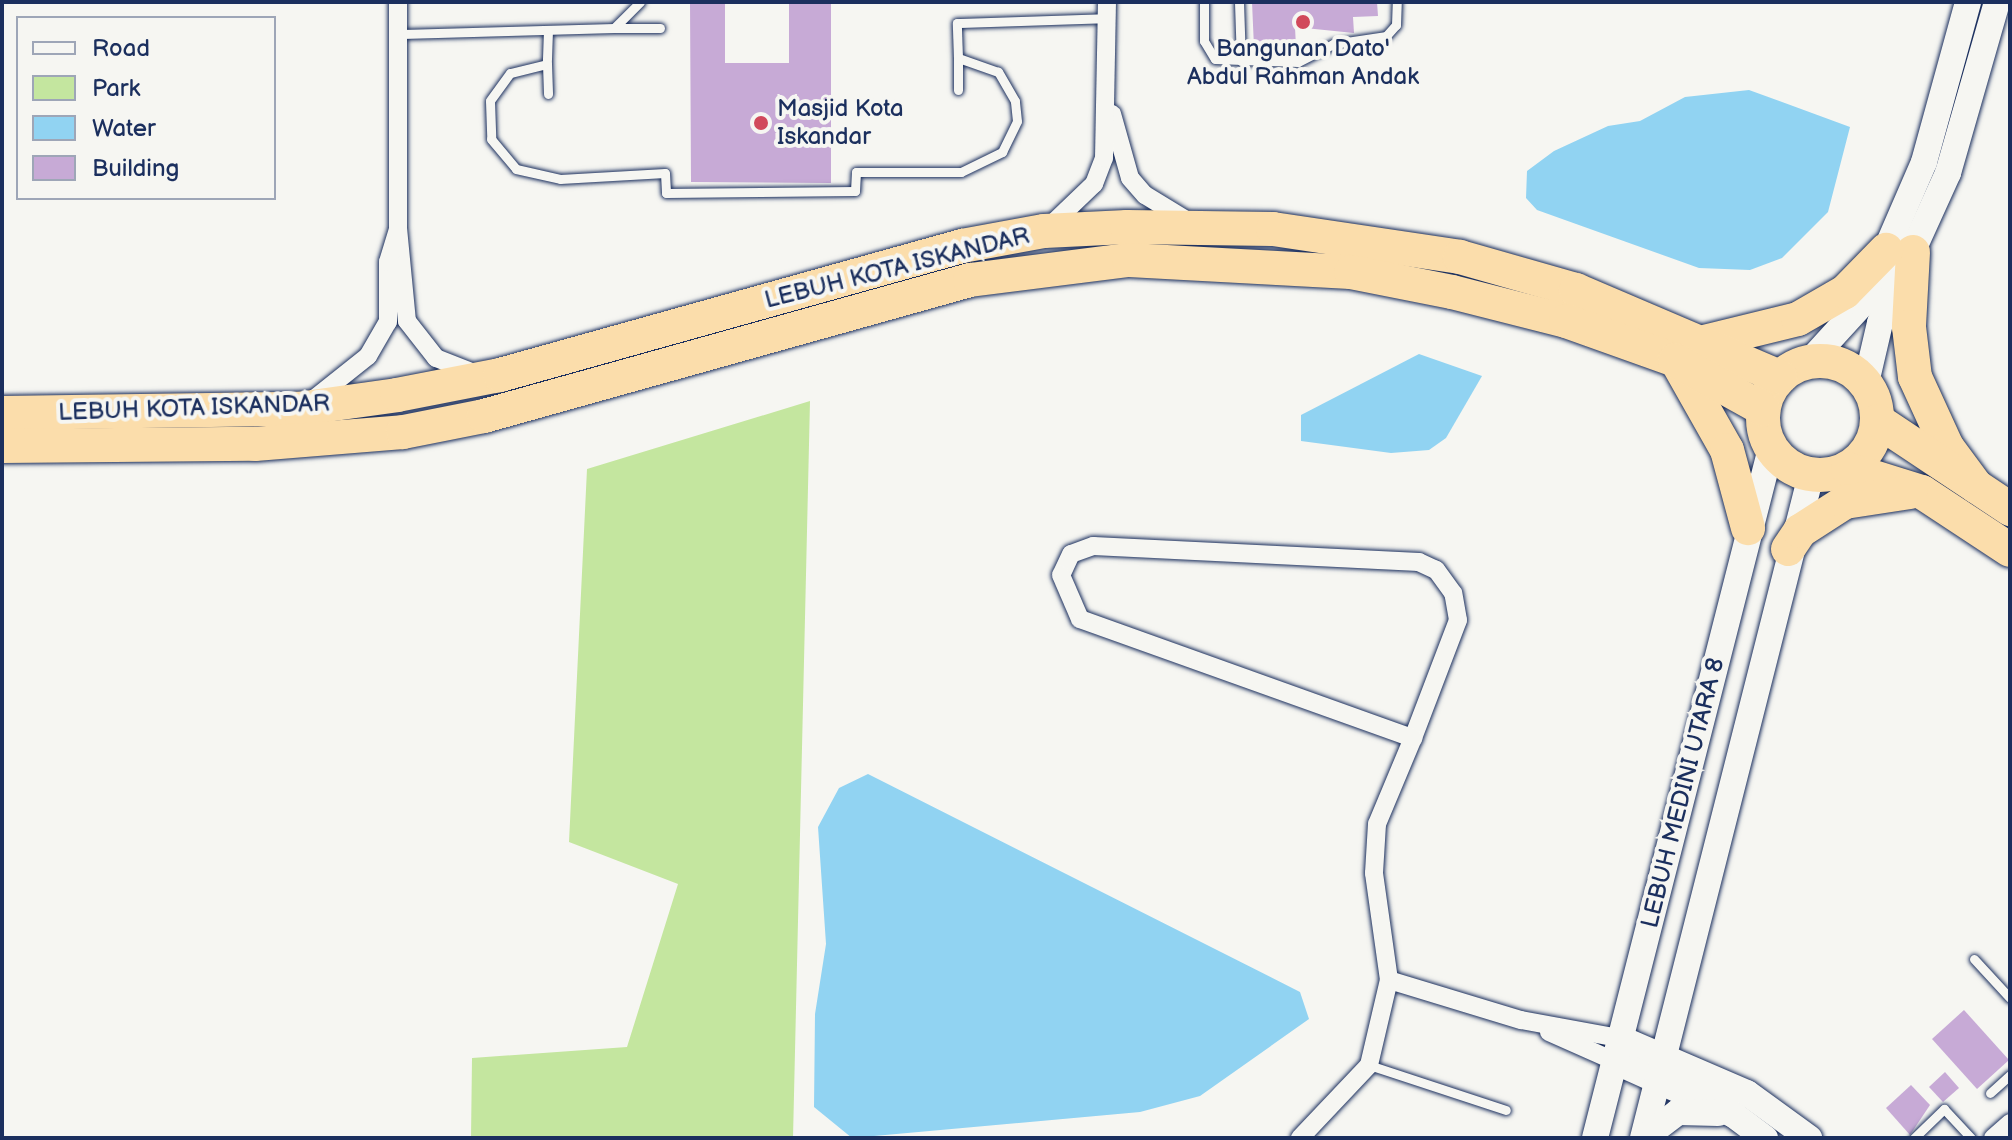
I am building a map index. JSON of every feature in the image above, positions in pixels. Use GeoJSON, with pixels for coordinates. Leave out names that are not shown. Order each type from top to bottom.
{"type":"FeatureCollection","features":[{"type":"Feature","properties":{"kind":"highway","name":"LEBUH KOTA ISKANDAR"},"geometry":{"type":"LineString","coordinates":[[2,413],[298,409],[500,375],[962,246],[1044,231],[1210,229],[1356,237],[1460,257],[1576,290],[1688,351],[1763,409]]}},
{"type":"Feature","properties":{"kind":"highway"},"geometry":{"type":"LineString","coordinates":[[1748,528],[1727,450],[1688,351],[1798,319],[1845,292],[1900,251],[1915,377],[1947,447],[1976,486]]}},
{"type":"Feature","properties":{"kind":"highway","name":"LEBUH KOTA ISKANDAR"},"geometry":{"type":"LineString","coordinates":[[2,446],[255,444],[403,432],[484,416],[970,280],[1129,260],[1351,272],[1566,321],[1780,377]]}},
{"type":"Feature","properties":{"kind":"highway"},"geometry":{"type":"LineString","coordinates":[[1848,469],[1874,440],[1878,421],[1866,383],[1849,369],[1810,361],[1780,377],[1763,409],[1771,448],[1788,466],[1811,475],[1848,469],[1922,492],[2010,550]]}},
{"type":"Feature","properties":{"kind":"highway"},"geometry":{"type":"LineString","coordinates":[[1878,421],[2010,509]]}},
{"type":"Feature","properties":{"kind":"highway"},"geometry":{"type":"LineString","coordinates":[[1788,549],[1800,531],[1845,502],[1922,492]]}},
{"type":"Feature","properties":{"kind":"street"},"geometry":{"type":"LineString","coordinates":[[398,2],[402,34],[398,228],[407,321],[419,344],[457,369],[500,375]]}},
{"type":"Feature","properties":{"kind":"street"},"geometry":{"type":"LineString","coordinates":[[1866,383],[1968,2]]}},
{"type":"Feature","properties":{"kind":"street"},"geometry":{"type":"LineString","coordinates":[[1810,361],[1862,304],[1900,251],[1948,173],[1990,3]]}},
{"type":"Feature","properties":{"kind":"street"},"geometry":{"type":"LineString","coordinates":[[1044,231],[1094,184],[1104,158],[1107,10]]}},
{"type":"Feature","properties":{"kind":"street"},"geometry":{"type":"LineString","coordinates":[[1104,72],[1130,178],[1174,216],[1210,229]]}},
{"type":"Feature","properties":{"kind":"street"},"geometry":{"type":"LineString","coordinates":[[298,409],[358,366],[388,322],[388,262],[398,228]]}},
{"type":"Feature","properties":{"kind":"street","name":"LEBUH MEDINI UTARA 8"},"geometry":{"type":"LineString","coordinates":[[1595,1138],[1748,528],[1771,448]]}},
{"type":"Feature","properties":{"kind":"street","name":"LEBUH MEDINI UTARA 8"},"geometry":{"type":"LineString","coordinates":[[1644,1138],[1657,1078],[1735,787],[1788,549],[1811,475]]}},
{"type":"Feature","properties":{"kind":"street"},"geometry":{"type":"LineString","coordinates":[[1300,1138],[1369,1065],[1389,980],[1374,873],[1377,824],[1413,738],[1458,620],[1453,593],[1436,570],[1419,562],[1093,546],[1071,554],[1061,575],[1080,619],[1413,738]]}},
{"type":"Feature","properties":{"kind":"street"},"geometry":{"type":"LineString","coordinates":[[1389,980],[1617,1050],[1664,1053],[1747,1093],[1809,1138]]}},
{"type":"Feature","properties":{"kind":"street"},"geometry":{"type":"LineString","coordinates":[[1617,1050],[1657,1078],[1734,1115],[1765,1138]]}},
{"type":"Feature","properties":{"kind":"street"},"geometry":{"type":"LineString","coordinates":[[1644,1138],[1678,1112],[1734,1115]]}},
{"type":"Feature","properties":{"kind":"street"},"geometry":{"type":"LineString","coordinates":[[1993,1138],[2010,1123]]}},
{"type":"Feature","properties":{"kind":"lane"},"geometry":{"type":"LineString","coordinates":[[614,28],[640,2]]}},
{"type":"Feature","properties":{"kind":"lane"},"geometry":{"type":"LineString","coordinates":[[1204,2],[1209,54],[1241,61],[1306,62],[1333,44],[1386,36],[1396,25],[1397,2]]}},
{"type":"Feature","properties":{"kind":"lane"},"geometry":{"type":"LineString","coordinates":[[1239,2],[1241,61]]}},
{"type":"Feature","properties":{"kind":"lane"},"geometry":{"type":"LineString","coordinates":[[958,90],[957,23],[1107,10]]}},
{"type":"Feature","properties":{"kind":"lane"},"geometry":{"type":"LineString","coordinates":[[402,34],[660,28]]}},
{"type":"Feature","properties":{"kind":"lane"},"geometry":{"type":"LineString","coordinates":[[548,30],[548,94]]}},
{"type":"Feature","properties":{"kind":"lane"},"geometry":{"type":"LineString","coordinates":[[547,64],[510,73],[490,101],[487,119],[501,157],[531,176],[665,173],[666,193],[855,191],[856,172],[961,172],[1002,152],[1017,121],[1008,84],[984,63],[958,58]]}},
{"type":"Feature","properties":{"kind":"lane"},"geometry":{"type":"LineString","coordinates":[[1974,959],[2010,998]]}},
{"type":"Feature","properties":{"kind":"lane"},"geometry":{"type":"LineString","coordinates":[[1369,1065],[1506,1110]]}},
{"type":"Feature","properties":{"kind":"lane"},"geometry":{"type":"LineString","coordinates":[[1990,1093],[2010,1075]]}},
{"type":"Feature","properties":{"kind":"lane"},"geometry":{"type":"LineString","coordinates":[[1914,1138],[1944,1109],[1971,1138]]}},
{"type":"Feature","properties":{"kind":"green space"},"geometry":{"type":"Polygon","coordinates":[[[810,401],[793,1138],[471,1138],[472,1058],[627,1047],[678,884],[569,842],[587,469],[810,401]]]}},
{"type":"Feature","properties":{"kind":"water"},"geometry":{"type":"Polygon","coordinates":[[[1749,90],[1850,127],[1828,212],[1782,258],[1750,270],[1699,268],[1537,210],[1526,198],[1527,171],[1554,151],[1608,126],[1640,121],[1685,97],[1749,90]]]}},
{"type":"Feature","properties":{"kind":"water"},"geometry":{"type":"Polygon","coordinates":[[[1419,354],[1482,376],[1446,438],[1429,450],[1391,453],[1301,441],[1301,415],[1419,354]]]}},
{"type":"Feature","properties":{"kind":"water"},"geometry":{"type":"Polygon","coordinates":[[[868,774],[1300,992],[1309,1019],[1200,1096],[1140,1112],[852,1138],[814,1107],[815,1014],[826,944],[818,827],[839,788],[868,774]]]}},
{"type":"Feature","properties":{"kind":"building","name":"Masjid Kota Iskandar"},"geometry":{"type":"Polygon","coordinates":[[[690,2],[725,2],[725,63],[789,63],[789,2],[831,2],[831,183],[691,182],[690,2]]]}},
{"type":"Feature","properties":{"kind":"building","name":"Bangunan Dato' Abdul Rahman Andak"},"geometry":{"type":"Polygon","coordinates":[[[1252,2],[1377,2],[1378,16],[1353,17],[1354,33],[1295,27],[1296,47],[1254,48],[1252,2]]]}},
{"type":"Feature","properties":{"kind":"building"},"geometry":{"type":"Polygon","coordinates":[[[1964,1010],[2009,1060],[1977,1089],[1932,1039],[1964,1010]]]}},
{"type":"Feature","properties":{"kind":"building"},"geometry":{"type":"Polygon","coordinates":[[[1945,1072],[1959,1088],[1943,1102],[1929,1087],[1945,1072]]]}},
{"type":"Feature","properties":{"kind":"building"},"geometry":{"type":"Polygon","coordinates":[[[1911,1085],[1930,1105],[1910,1135],[1886,1108],[1911,1085]]]}},
{"type":"Feature","properties":{"kind":"place","name":"Bangunan Dato' Abdul Rahman Andak"},"geometry":{"type":"Point","coordinates":[1303,22]}},
{"type":"Feature","properties":{"kind":"place","name":"Masjid Kota Iskandar"},"geometry":{"type":"Point","coordinates":[761,123]}}]}
